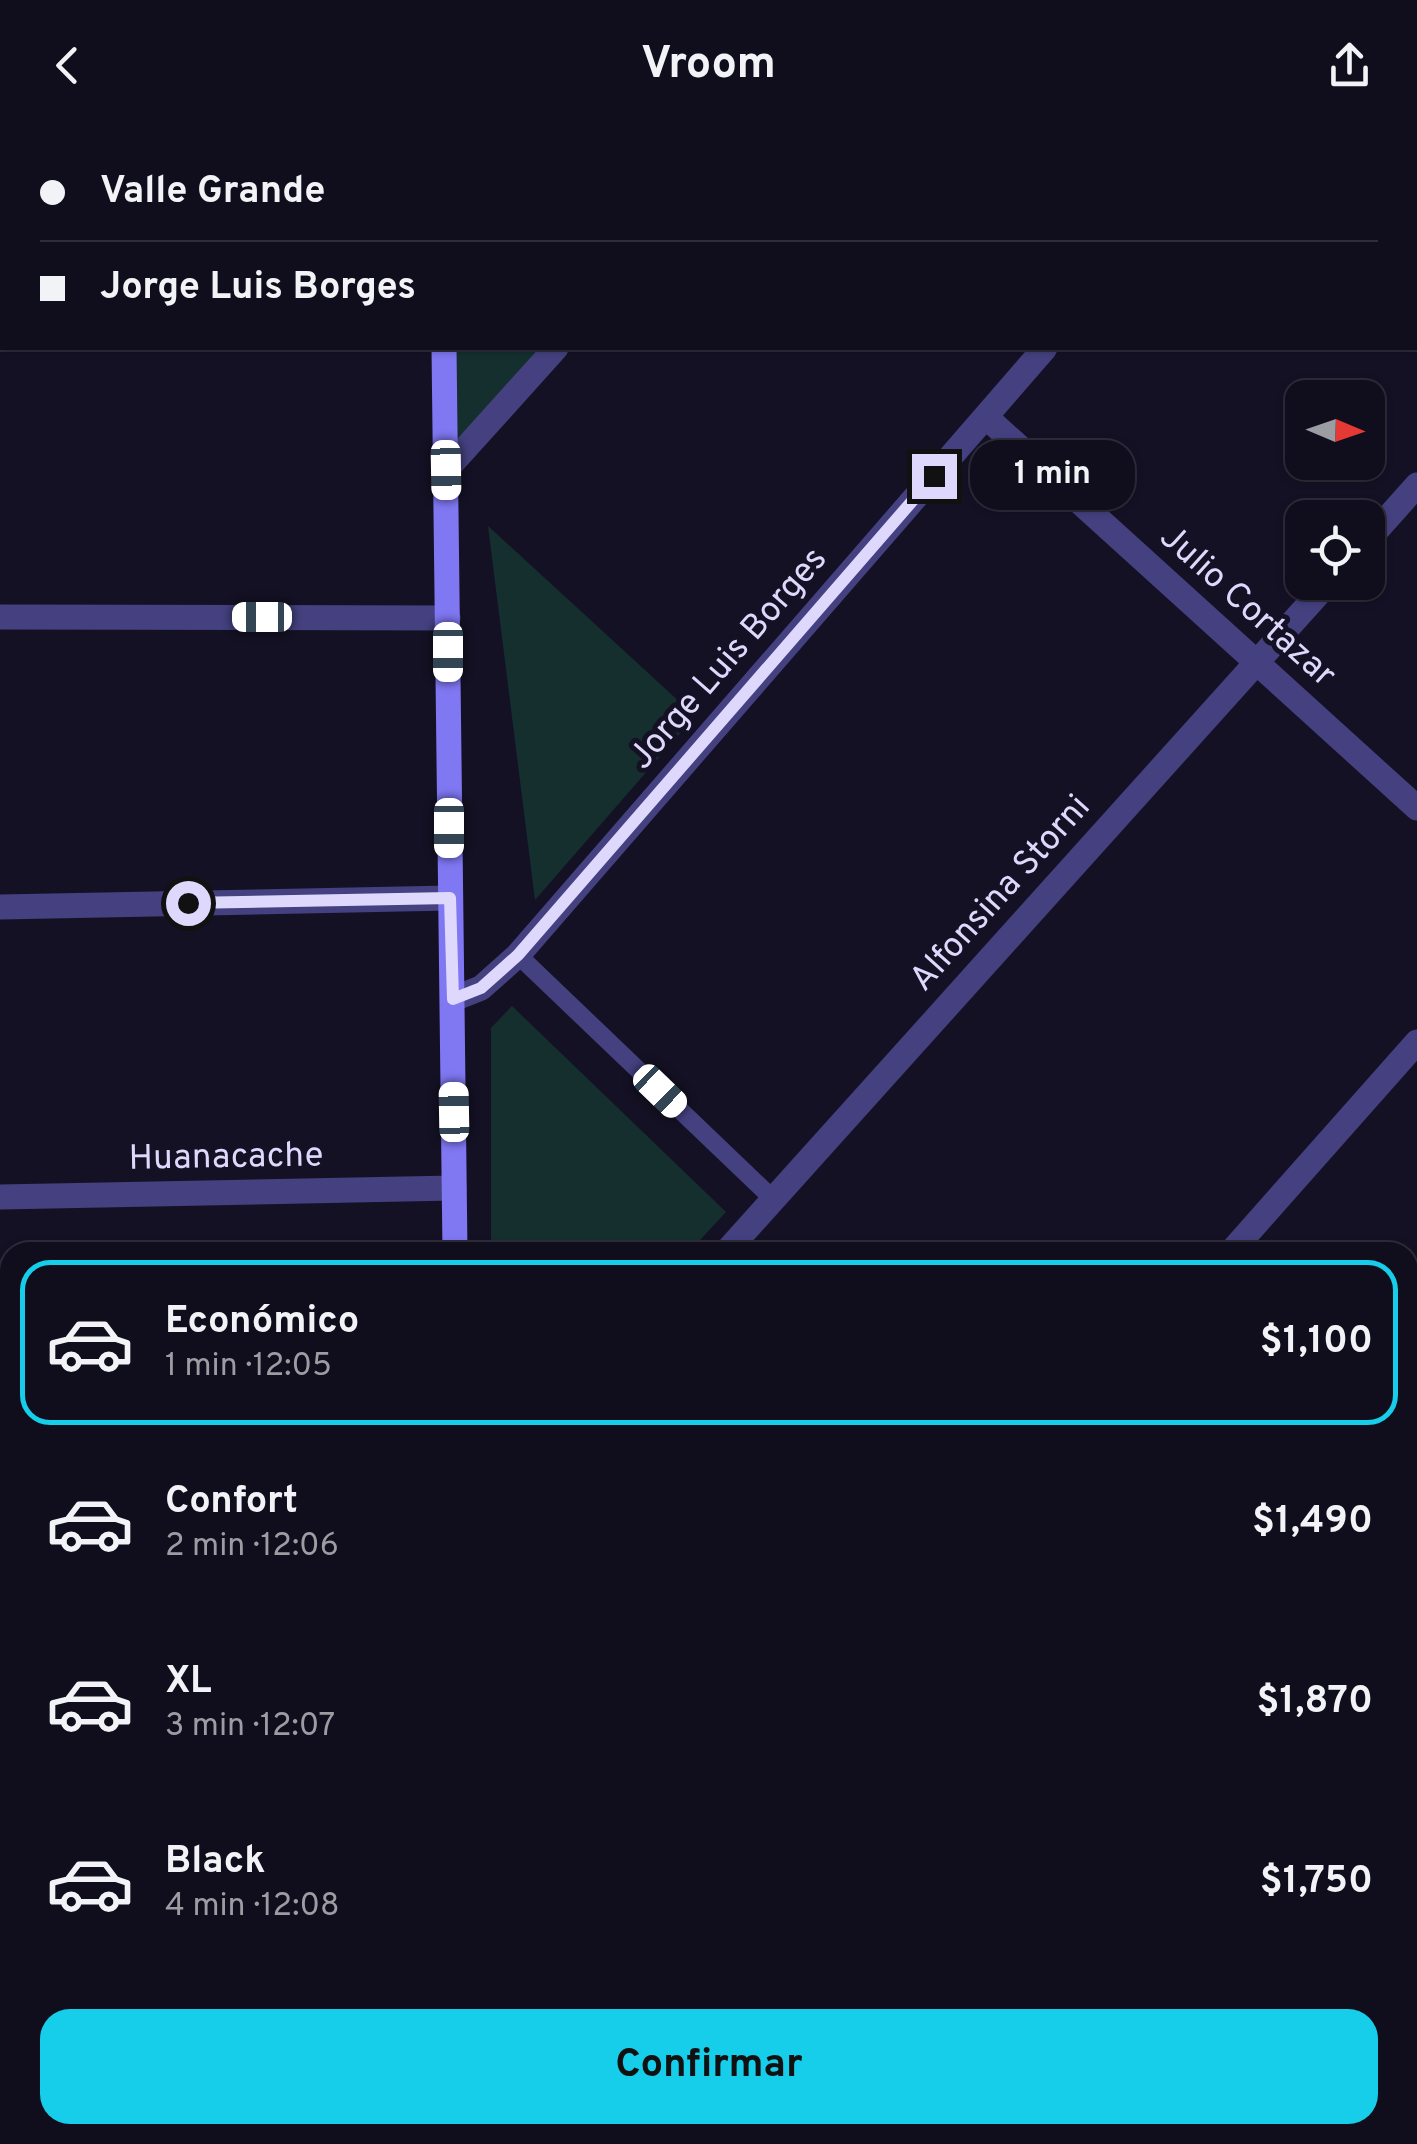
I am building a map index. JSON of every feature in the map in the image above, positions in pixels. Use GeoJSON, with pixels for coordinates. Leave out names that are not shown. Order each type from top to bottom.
{"type":"FeatureCollection","features":[{"type":"Feature","properties":{"kind":"street"},"geometry":{"type":"LineString","coordinates":[[444,350],[455,1242]]}},
{"type":"Feature","properties":{"kind":"street"},"geometry":{"type":"LineString","coordinates":[[446,470],[554,350]]}},
{"type":"Feature","properties":{"kind":"street","name":"Jorge Luis Borges"},"geometry":{"type":"LineString","coordinates":[[453,999],[481,988],[518,955],[1043,350]]}},
{"type":"Feature","properties":{"kind":"street","name":"Julio Cortazar"},"geometry":{"type":"LineString","coordinates":[[986,416],[1417,808]]}},
{"type":"Feature","properties":{"kind":"street"},"geometry":{"type":"LineString","coordinates":[[1385,521],[1417,485]]}},
{"type":"Feature","properties":{"kind":"street","name":"Alfonsina Storni"},"geometry":{"type":"LineString","coordinates":[[735,1242],[1313,600]]}},
{"type":"Feature","properties":{"kind":"street"},"geometry":{"type":"LineString","coordinates":[[0,617],[448,618]]}},
{"type":"Feature","properties":{"kind":"street"},"geometry":{"type":"LineString","coordinates":[[0,907],[450,898]]}},
{"type":"Feature","properties":{"kind":"street"},"geometry":{"type":"LineString","coordinates":[[1240,1242],[1417,1042]]}},
{"type":"Feature","properties":{"kind":"street","name":"Huanacache"},"geometry":{"type":"LineString","coordinates":[[0,1197],[454,1188]]}},
{"type":"Feature","properties":{"kind":"lane"},"geometry":{"type":"LineString","coordinates":[[518,955],[773,1199]]}},
{"type":"Feature","properties":{"kind":"green space"},"geometry":{"type":"Polygon","coordinates":[[[444,350],[554,350],[446,470],[444,350]]]}},
{"type":"Feature","properties":{"kind":"green space"},"geometry":{"type":"Polygon","coordinates":[[[488,526],[695,716],[535,900],[488,526]]]}},
{"type":"Feature","properties":{"kind":"green space"},"geometry":{"type":"Polygon","coordinates":[[[512,1006],[726,1212],[698,1242],[491,1242],[491,1028],[512,1006]]]}},
{"type":"Feature","properties":{"kind":"route"},"geometry":{"type":"LineString","coordinates":[[188,903],[450,898],[453,999],[481,988],[518,955],[934,476]]}}]}
